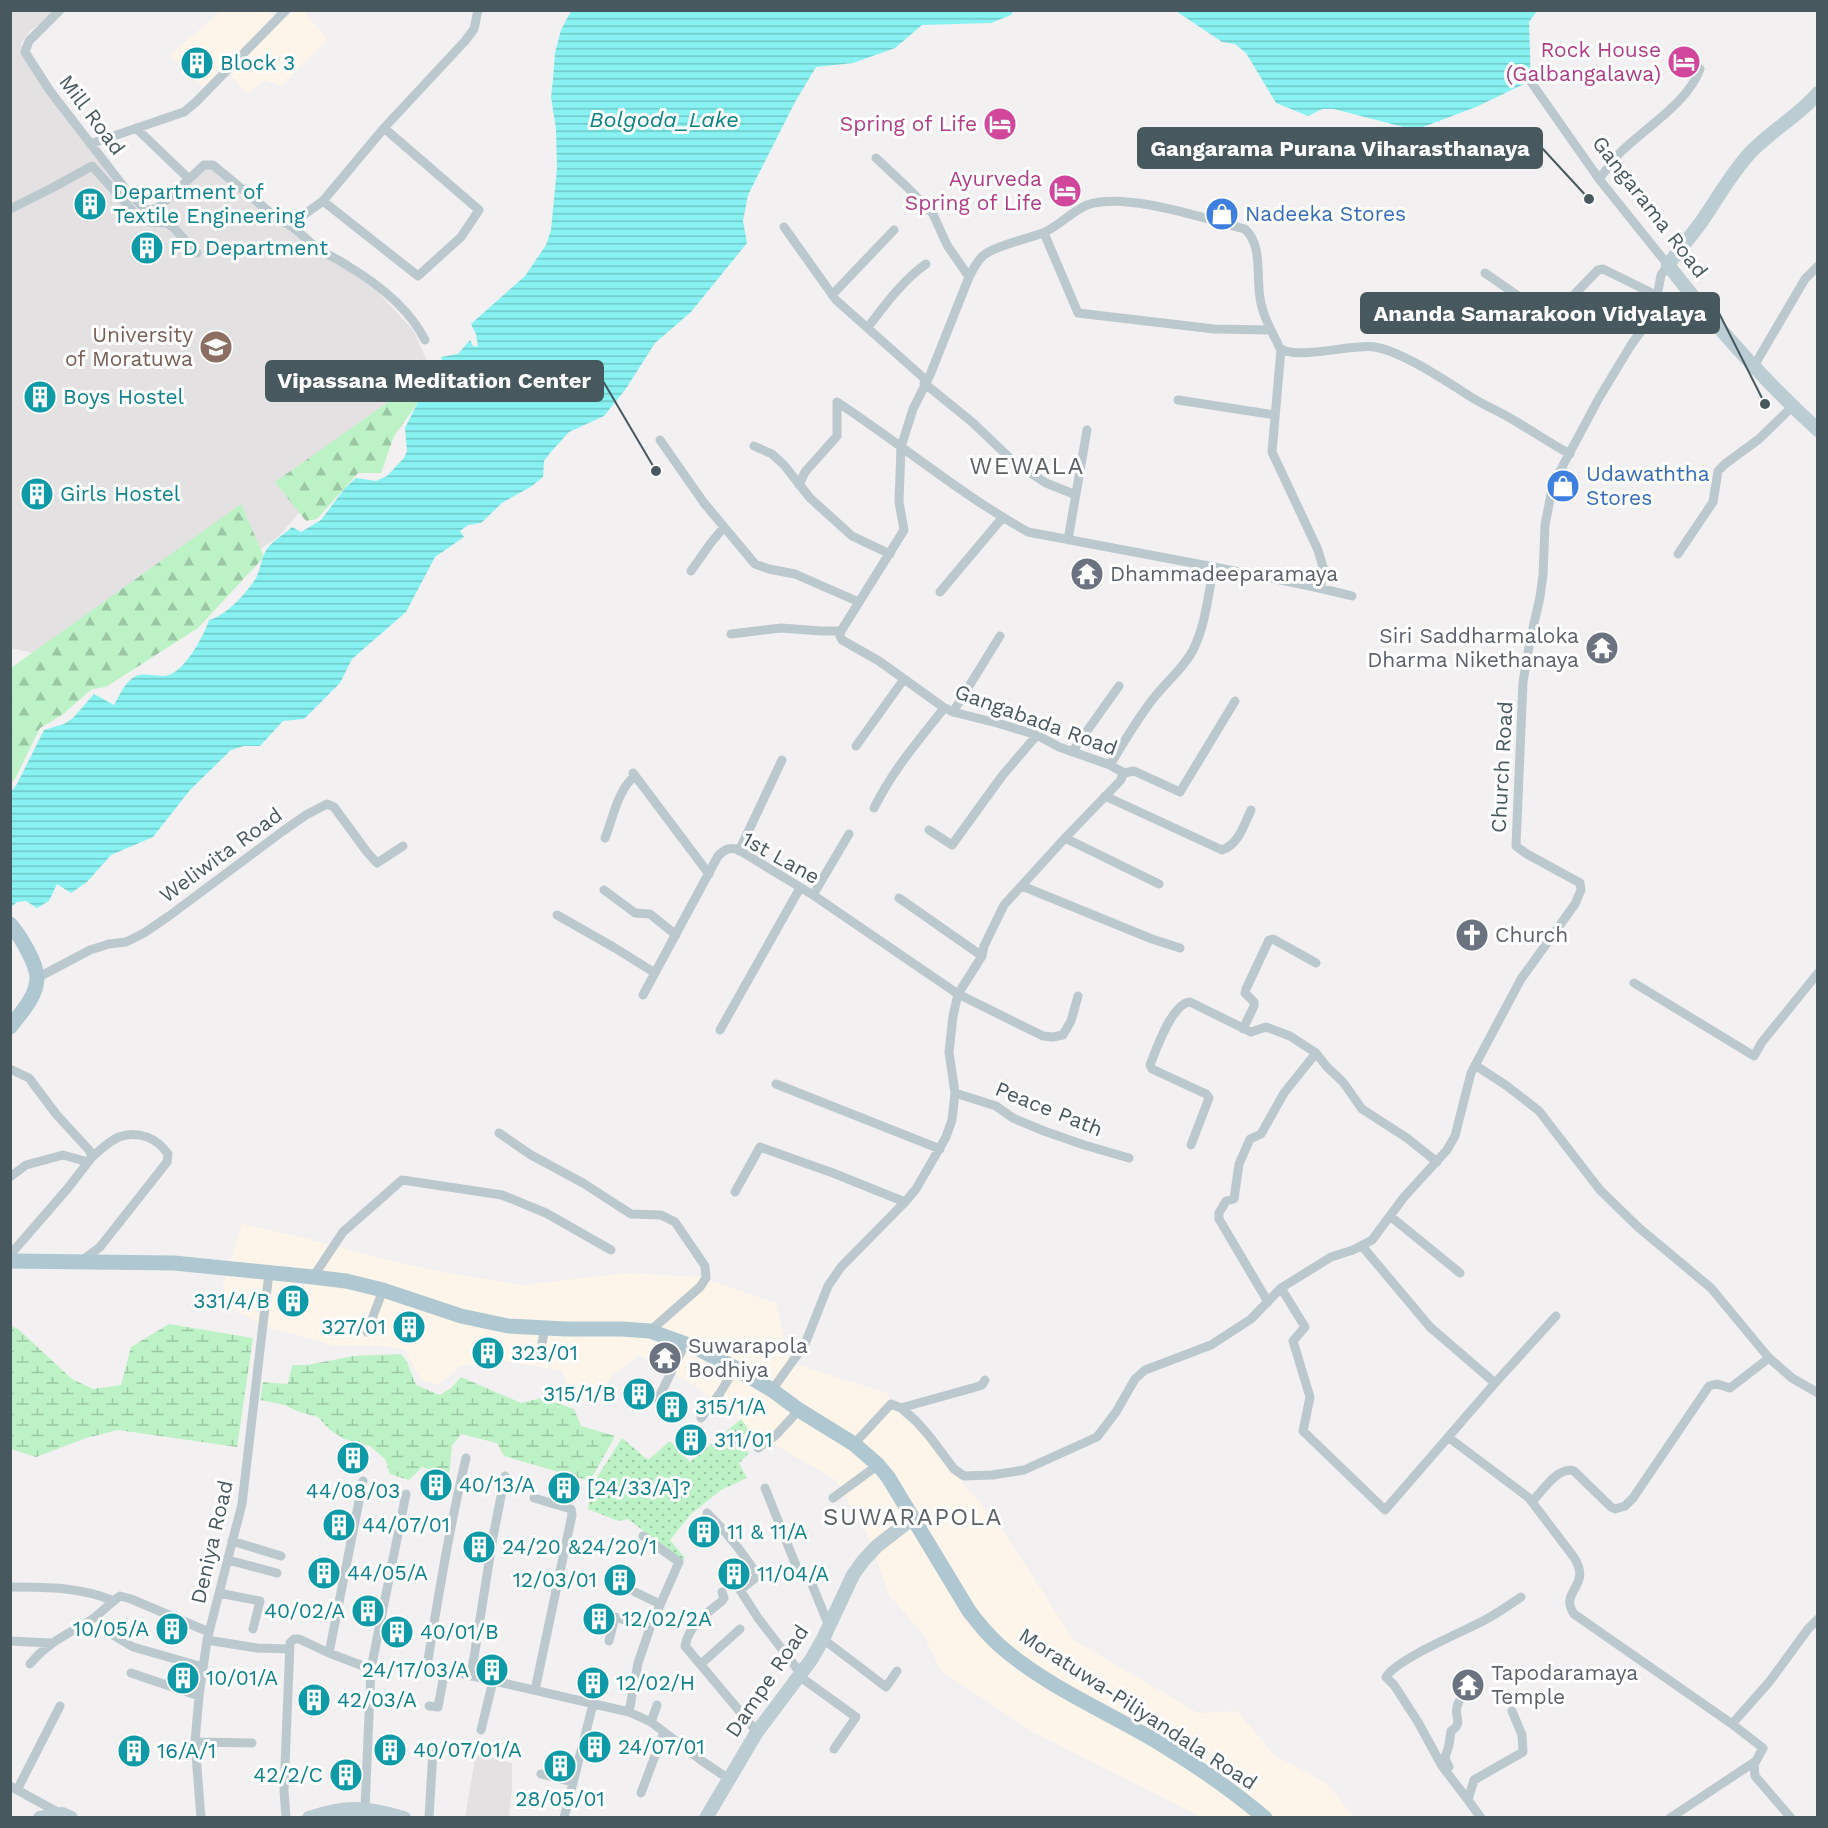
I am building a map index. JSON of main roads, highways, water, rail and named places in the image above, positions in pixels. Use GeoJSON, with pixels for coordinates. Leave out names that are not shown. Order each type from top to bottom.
{"type":"FeatureCollection","features":[{"type":"Feature","properties":{"kind":"main road"},"geometry":{"type":"LineString","coordinates":[[10,1027],[31,999],[37,978],[28,951],[13,927]]}},
{"type":"Feature","properties":{"kind":"main road","name":"Moratuwa-Piliyandala Road"},"geometry":{"type":"LineString","coordinates":[[10,1261],[174,1263],[346,1281],[383,1290],[472,1319],[508,1326],[650,1331],[685,1344],[735,1368],[772,1390],[799,1410],[854,1444],[878,1465],[888,1477],[969,1611],[999,1644],[1041,1676],[1156,1741],[1232,1791],[1256,1814]]}},
{"type":"Feature","properties":{"kind":"water","name":"Bolgoda_Lake"},"geometry":{"type":"Polygon","coordinates":[[[571,11],[1013,11],[1011,15],[991,23],[922,25],[895,48],[853,63],[816,67],[795,102],[748,195],[743,221],[747,243],[691,312],[655,343],[625,390],[604,416],[569,432],[544,461],[543,477],[532,486],[502,503],[481,523],[468,525],[460,531],[464,537],[435,557],[406,612],[352,659],[340,683],[304,719],[283,721],[260,746],[244,746],[231,750],[190,790],[153,837],[111,855],[87,882],[71,893],[57,884],[49,901],[37,908],[26,901],[17,902],[11,907],[11,792],[44,730],[64,724],[73,718],[94,694],[114,705],[132,678],[144,675],[165,676],[175,672],[193,652],[209,620],[223,614],[249,589],[257,576],[265,552],[272,543],[292,527],[301,532],[321,520],[345,488],[356,478],[376,481],[387,476],[404,458],[407,451],[405,428],[421,396],[445,397],[448,382],[441,357],[458,354],[470,340],[473,346],[478,347],[476,334],[471,324],[525,276],[546,245],[551,230],[557,168],[556,129],[551,97],[555,53],[561,30],[571,11]]]}},
{"type":"Feature","properties":{"kind":"water"},"geometry":{"type":"Polygon","coordinates":[[[1176,11],[1537,11],[1529,22],[1531,82],[1476,107],[1415,130],[1334,109],[1322,109],[1308,116],[1276,103],[1246,53],[1235,44],[1222,42],[1176,11]]]}},
{"type":"Feature","properties":{"kind":"place","name":"Rock House (Galbangalawa)"},"geometry":{"type":"Point","coordinates":[1684,62]}},
{"type":"Feature","properties":{"kind":"place","name":"Block 3"},"geometry":{"type":"Point","coordinates":[197,63]}},
{"type":"Feature","properties":{"kind":"place","name":"Spring of Life"},"geometry":{"type":"Point","coordinates":[1000,124]}},
{"type":"Feature","properties":{"kind":"place","name":"Ayurveda Spring of Life"},"geometry":{"type":"Point","coordinates":[1065,191]}},
{"type":"Feature","properties":{"kind":"place","name":"Gangarama Purana Viharasthanaya"},"geometry":{"type":"Point","coordinates":[1589,199]}},
{"type":"Feature","properties":{"kind":"place","name":"Department of Textile Engineering"},"geometry":{"type":"Point","coordinates":[90,204]}},
{"type":"Feature","properties":{"kind":"place","name":"Nadeeka Stores"},"geometry":{"type":"Point","coordinates":[1222,214]}},
{"type":"Feature","properties":{"kind":"place","name":"FD Department"},"geometry":{"type":"Point","coordinates":[147,248]}},
{"type":"Feature","properties":{"kind":"place","name":"University of Moratuwa"},"geometry":{"type":"Point","coordinates":[216,347]}},
{"type":"Feature","properties":{"kind":"place","name":"Boys Hostel"},"geometry":{"type":"Point","coordinates":[40,397]}},
{"type":"Feature","properties":{"kind":"place","name":"Ananda Samarakoon Vidyalaya"},"geometry":{"type":"Point","coordinates":[1765,404]}},
{"type":"Feature","properties":{"kind":"place","name":"Vipassana Meditation Center"},"geometry":{"type":"Point","coordinates":[656,471]}},
{"type":"Feature","properties":{"kind":"place","name":"Udawaththa Stores"},"geometry":{"type":"Point","coordinates":[1563,486]}},
{"type":"Feature","properties":{"kind":"place","name":"Girls Hostel"},"geometry":{"type":"Point","coordinates":[37,494]}},
{"type":"Feature","properties":{"kind":"place","name":"Dhammadeeparamaya"},"geometry":{"type":"Point","coordinates":[1087,574]}},
{"type":"Feature","properties":{"kind":"place","name":"Siri Saddharmaloka Dharma Nikethanaya"},"geometry":{"type":"Point","coordinates":[1602,648]}},
{"type":"Feature","properties":{"kind":"place","name":"Church"},"geometry":{"type":"Point","coordinates":[1472,935]}},
{"type":"Feature","properties":{"kind":"place","name":"331/4/B"},"geometry":{"type":"Point","coordinates":[293,1301]}},
{"type":"Feature","properties":{"kind":"place","name":"327/01"},"geometry":{"type":"Point","coordinates":[409,1327]}},
{"type":"Feature","properties":{"kind":"place","name":"323/01"},"geometry":{"type":"Point","coordinates":[488,1353]}},
{"type":"Feature","properties":{"kind":"place","name":"Suwarapola Bodhiya"},"geometry":{"type":"Point","coordinates":[665,1358]}},
{"type":"Feature","properties":{"kind":"place","name":"315/1/B"},"geometry":{"type":"Point","coordinates":[639,1394]}},
{"type":"Feature","properties":{"kind":"place","name":"315/1/A"},"geometry":{"type":"Point","coordinates":[672,1407]}},
{"type":"Feature","properties":{"kind":"place","name":"311/01"},"geometry":{"type":"Point","coordinates":[691,1440]}},
{"type":"Feature","properties":{"kind":"place","name":"44/08/03"},"geometry":{"type":"Point","coordinates":[353,1458]}},
{"type":"Feature","properties":{"kind":"place","name":"40/13/A"},"geometry":{"type":"Point","coordinates":[436,1485]}},
{"type":"Feature","properties":{"kind":"place","name":"[24/33/A]?"},"geometry":{"type":"Point","coordinates":[564,1488]}},
{"type":"Feature","properties":{"kind":"place","name":"44/07/01"},"geometry":{"type":"Point","coordinates":[339,1525]}},
{"type":"Feature","properties":{"kind":"place","name":"11 & 11/A"},"geometry":{"type":"Point","coordinates":[704,1532]}},
{"type":"Feature","properties":{"kind":"place","name":"24/20 &24/20/1"},"geometry":{"type":"Point","coordinates":[479,1547]}},
{"type":"Feature","properties":{"kind":"place","name":"44/05/A"},"geometry":{"type":"Point","coordinates":[324,1573]}},
{"type":"Feature","properties":{"kind":"place","name":"11/04/A"},"geometry":{"type":"Point","coordinates":[734,1574]}},
{"type":"Feature","properties":{"kind":"place","name":"12/03/01"},"geometry":{"type":"Point","coordinates":[620,1580]}},
{"type":"Feature","properties":{"kind":"place","name":"40/02/A"},"geometry":{"type":"Point","coordinates":[368,1611]}},
{"type":"Feature","properties":{"kind":"place","name":"12/02/2A"},"geometry":{"type":"Point","coordinates":[599,1619]}},
{"type":"Feature","properties":{"kind":"place","name":"10/05/A"},"geometry":{"type":"Point","coordinates":[172,1629]}},
{"type":"Feature","properties":{"kind":"place","name":"40/01/B"},"geometry":{"type":"Point","coordinates":[397,1632]}},
{"type":"Feature","properties":{"kind":"place","name":"24/17/03/A"},"geometry":{"type":"Point","coordinates":[492,1670]}},
{"type":"Feature","properties":{"kind":"place","name":"10/01/A"},"geometry":{"type":"Point","coordinates":[183,1678]}},
{"type":"Feature","properties":{"kind":"place","name":"12/02/H"},"geometry":{"type":"Point","coordinates":[593,1683]}},
{"type":"Feature","properties":{"kind":"place","name":"Tapodaramaya Temple"},"geometry":{"type":"Point","coordinates":[1468,1685]}},
{"type":"Feature","properties":{"kind":"place","name":"42/03/A"},"geometry":{"type":"Point","coordinates":[314,1700]}},
{"type":"Feature","properties":{"kind":"place","name":"24/07/01"},"geometry":{"type":"Point","coordinates":[595,1747]}},
{"type":"Feature","properties":{"kind":"place","name":"40/07/01/A"},"geometry":{"type":"Point","coordinates":[390,1750]}},
{"type":"Feature","properties":{"kind":"place","name":"16/A/1"},"geometry":{"type":"Point","coordinates":[134,1751]}},
{"type":"Feature","properties":{"kind":"place","name":"28/05/01"},"geometry":{"type":"Point","coordinates":[560,1766]}},
{"type":"Feature","properties":{"kind":"place","name":"42/2/C"},"geometry":{"type":"Point","coordinates":[346,1775]}},
{"type":"Feature","properties":{"kind":"district","name":"WEWALA"},"geometry":{"type":"Point","coordinates":[1027,466]}},
{"type":"Feature","properties":{"kind":"district","name":"SUWARAPOLA"},"geometry":{"type":"Point","coordinates":[913,1517]}}]}
